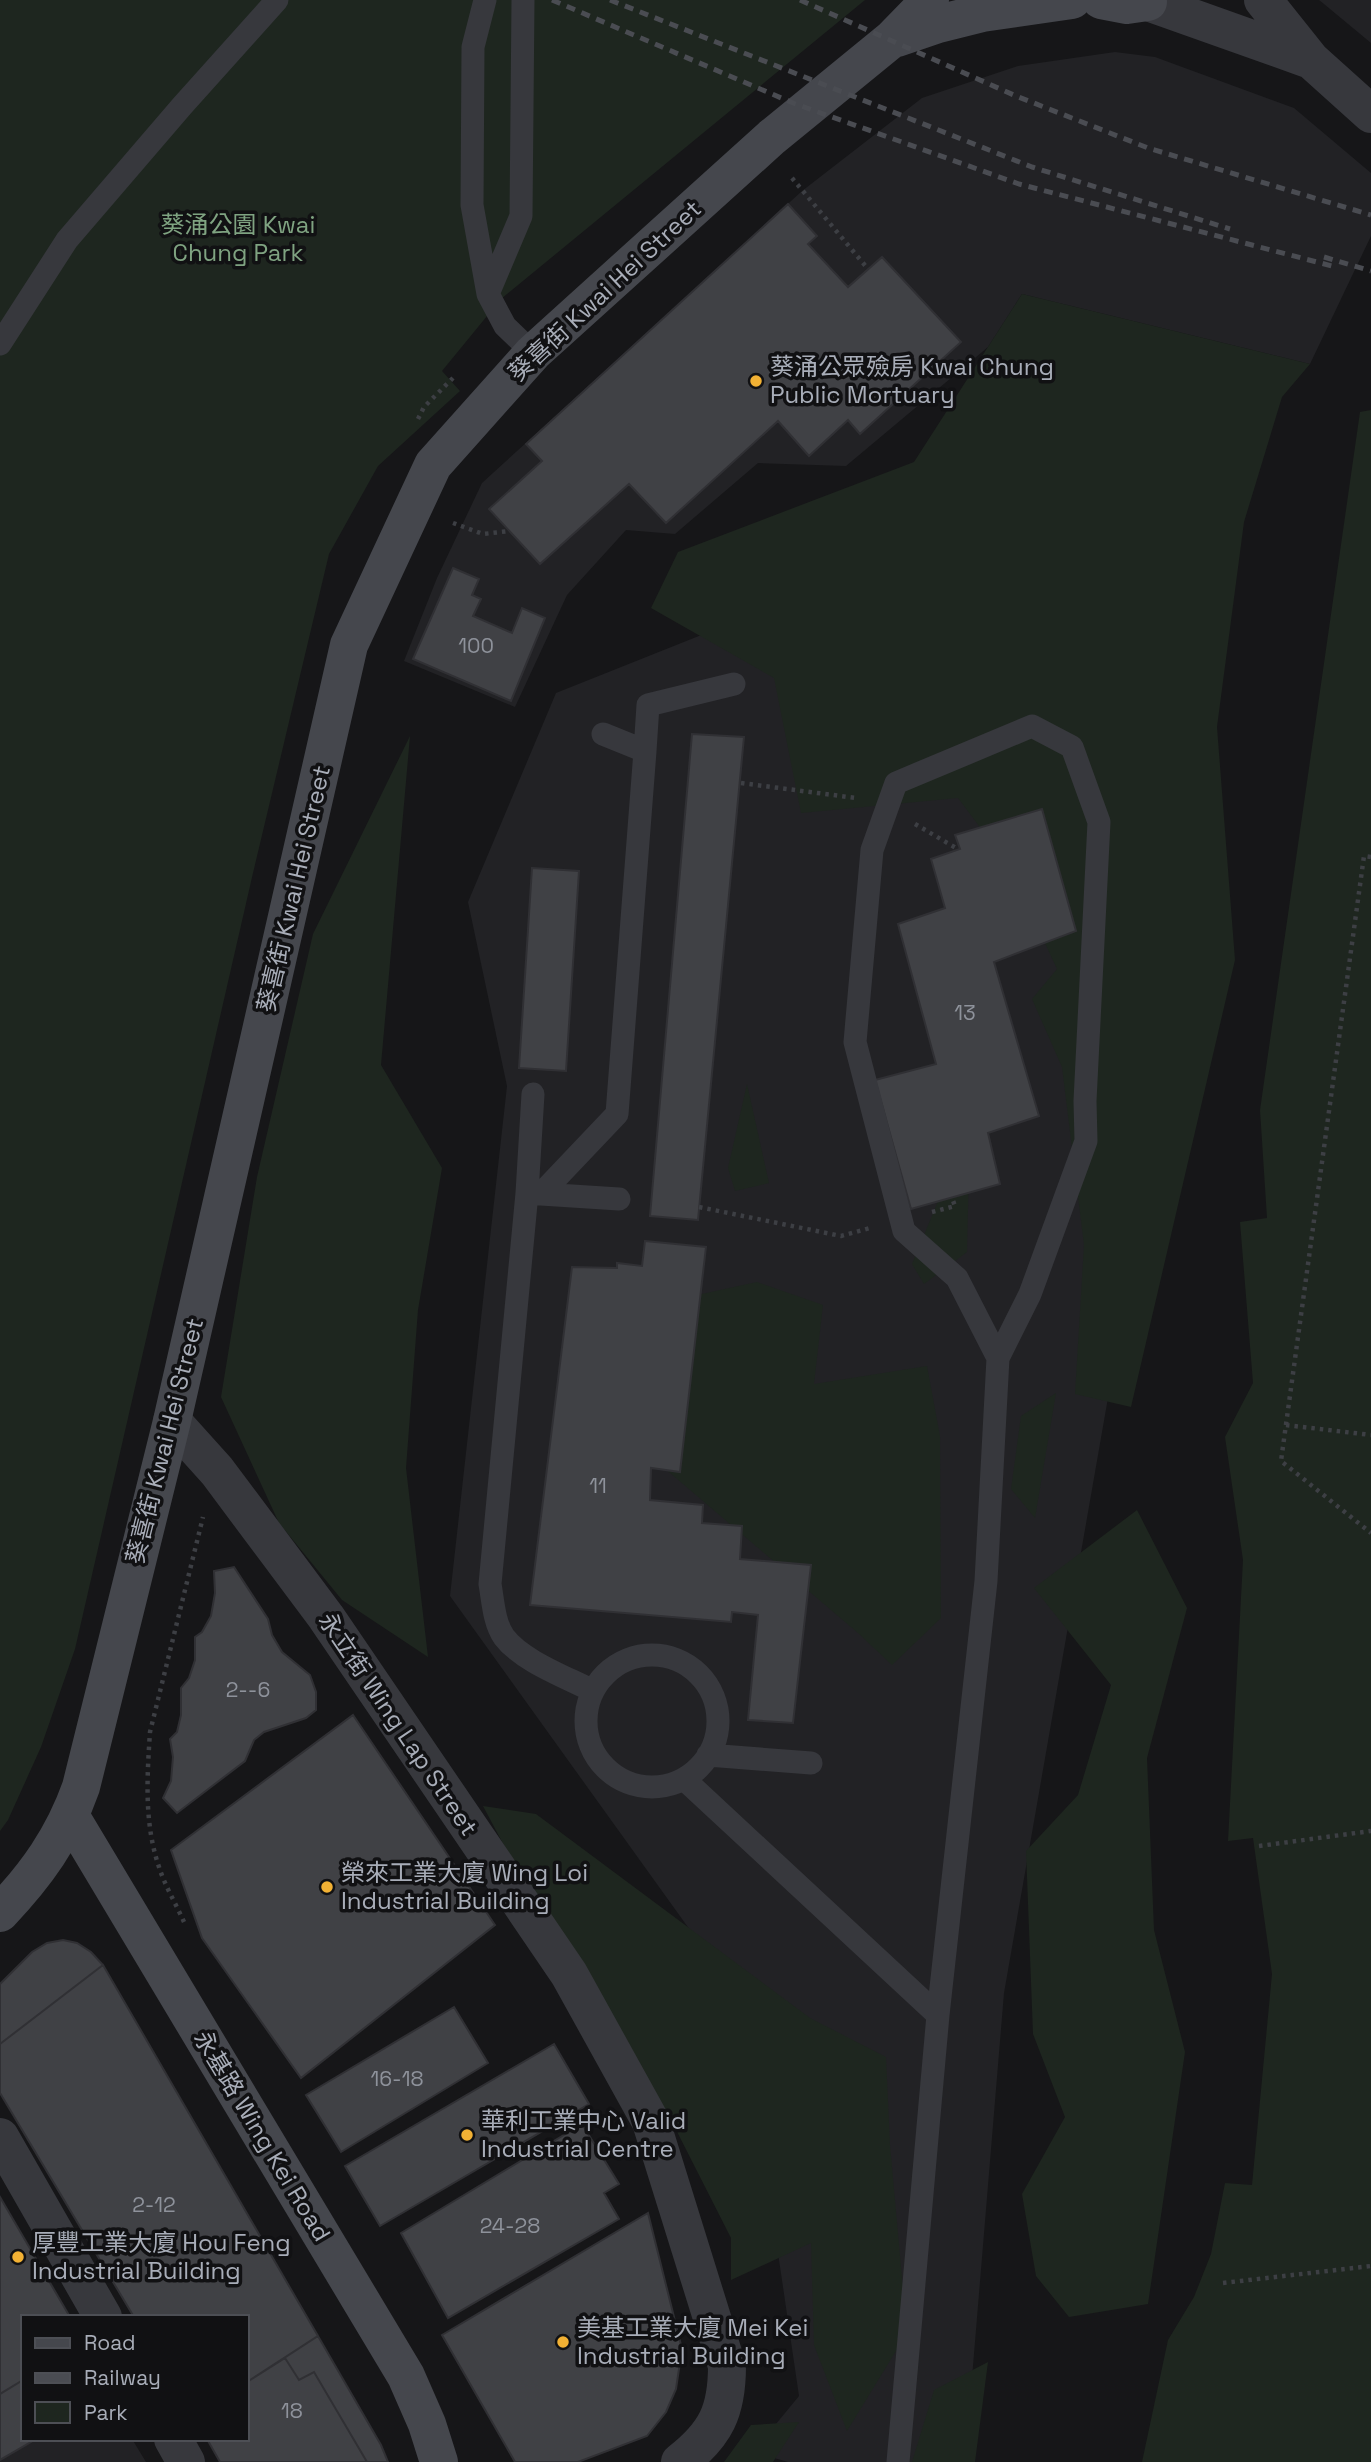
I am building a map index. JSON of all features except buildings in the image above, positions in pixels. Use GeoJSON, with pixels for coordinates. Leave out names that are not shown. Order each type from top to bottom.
{"type":"FeatureCollection","features":[{"type":"Feature","properties":{"kind":"street","name":"葵喜街 Kwai Hei Street"},"geometry":{"type":"LineString","coordinates":[[0,1913],[31,1880],[71,1817],[81,1787],[172,1421],[349,645],[433,465],[533,353],[772,138],[892,39],[930,0]]}},
{"type":"Feature","properties":{"kind":"street","name":"葵喜街 Kwai Hei Street"},"geometry":{"type":"LineString","coordinates":[[892,39],[939,23],[982,13],[1072,0]]}},
{"type":"Feature","properties":{"kind":"street"},"geometry":{"type":"LineString","coordinates":[[1101,0],[1126,5],[1150,1],[1311,60]]}},
{"type":"Feature","properties":{"kind":"street"},"geometry":{"type":"LineString","coordinates":[[1263,0],[1311,60],[1371,114]]}},
{"type":"Feature","properties":{"kind":"street","name":"永立街 Wing Lap Street"},"geometry":{"type":"LineString","coordinates":[[172,1421],[217,1471],[342,1640],[569,1974],[652,2122],[726,2366],[727,2393],[721,2415],[709,2436],[680,2462]]}},
{"type":"Feature","properties":{"kind":"street","name":"永基路 Wing Kei Road"},"geometry":{"type":"LineString","coordinates":[[71,1817],[406,2376],[427,2424],[439,2462]]}},
{"type":"Feature","properties":{"kind":"street"},"geometry":{"type":"LineString","coordinates":[[0,2137],[102,2315]]}},
{"type":"Feature","properties":{"kind":"street"},"geometry":{"type":"LineString","coordinates":[[174,2441],[186,2462]]}},
{"type":"Feature","properties":{"kind":"lane"},"geometry":{"type":"LineString","coordinates":[[0,344],[67,240],[277,0]]}},
{"type":"Feature","properties":{"kind":"lane"},"geometry":{"type":"LineString","coordinates":[[485,0],[473,47],[472,194],[480,259],[488,294],[505,326],[533,353]]}},
{"type":"Feature","properties":{"kind":"lane"},"geometry":{"type":"LineString","coordinates":[[488,294],[521,216],[523,0]]}},
{"type":"Feature","properties":{"kind":"lane"},"geometry":{"type":"LineString","coordinates":[[534,1193],[617,1114],[648,705],[734,684]]}},
{"type":"Feature","properties":{"kind":"lane"},"geometry":{"type":"LineString","coordinates":[[898,2462],[938,2015],[986,1581],[998,1358],[1030,1294],[1086,1141],[1085,1101],[1098,822],[1072,747],[1032,726],[896,782],[872,850],[855,1042],[904,1231],[957,1278],[998,1358]]}},
{"type":"Feature","properties":{"kind":"lane"},"geometry":{"type":"LineString","coordinates":[[603,734],[645,751]]}},
{"type":"Feature","properties":{"kind":"lane"},"geometry":{"type":"LineString","coordinates":[[533,1094],[534,1193],[490,1584],[495,1615],[503,1636],[521,1653],[593,1691]]}},
{"type":"Feature","properties":{"kind":"lane"},"geometry":{"type":"LineString","coordinates":[[534,1193],[620,1199]]}},
{"type":"Feature","properties":{"kind":"lane"},"geometry":{"type":"LineString","coordinates":[[647,1656],[670,1658],[690,1667],[706,1683],[716,1703],[718,1726],[713,1747],[700,1766],[684,1779],[664,1786],[643,1787],[623,1781],[606,1769],[593,1752],[586,1732],[586,1711],[593,1691],[606,1673],[625,1660],[647,1656]]}},
{"type":"Feature","properties":{"kind":"lane"},"geometry":{"type":"LineString","coordinates":[[708,1755],[811,1763]]}},
{"type":"Feature","properties":{"kind":"lane"},"geometry":{"type":"LineString","coordinates":[[684,1779],[938,2015]]}},
{"type":"Feature","properties":{"kind":"path"},"geometry":{"type":"LineString","coordinates":[[792,178],[868,269]]}},
{"type":"Feature","properties":{"kind":"path"},"geometry":{"type":"LineString","coordinates":[[453,523],[483,534],[509,531]]}},
{"type":"Feature","properties":{"kind":"path"},"geometry":{"type":"LineString","coordinates":[[741,783],[858,799]]}},
{"type":"Feature","properties":{"kind":"path"},"geometry":{"type":"LineString","coordinates":[[1371,857],[1364,856],[1281,1461],[1371,1532]]}},
{"type":"Feature","properties":{"kind":"path"},"geometry":{"type":"LineString","coordinates":[[699,1206],[841,1236]]}},
{"type":"Feature","properties":{"kind":"path"},"geometry":{"type":"LineString","coordinates":[[1286,1425],[1371,1435]]}},
{"type":"Feature","properties":{"kind":"path"},"geometry":{"type":"LineString","coordinates":[[186,1926],[160,1869],[152,1842],[146,1798],[147,1769],[150,1732],[204,1513]]}},
{"type":"Feature","properties":{"kind":"path"},"geometry":{"type":"LineString","coordinates":[[1259,1846],[1371,1831]]}},
{"type":"Feature","properties":{"kind":"path"},"geometry":{"type":"LineString","coordinates":[[1223,2283],[1371,2266]]}},
{"type":"Feature","properties":{"kind":"shaded area"},"geometry":{"type":"Polygon","coordinates":[[[1319,0],[1371,0],[1371,43],[1324,4],[1319,0]]]}},
{"type":"Feature","properties":{"kind":"shaded area","name":"葵涌公眾殮房 Kwai Chung Public Mortuary"},"geometry":{"type":"Polygon","coordinates":[[[1115,52],[1155,57],[1294,108],[1371,173],[1371,236],[1310,364],[1022,294],[988,347],[846,466],[758,463],[675,534],[626,530],[567,595],[515,707],[404,661],[437,578],[482,483],[802,191],[922,98],[1018,66],[1115,52]]]}},
{"type":"Feature","properties":{"kind":"shaded area"},"geometry":{"type":"Polygon","coordinates":[[[774,606],[1003,611],[1134,1249],[1004,1993],[965,2462],[788,2462],[753,2452],[799,2396],[741,2001],[450,1596],[507,1086],[468,902],[556,693],[774,606]]]}},
{"type":"Feature","properties":{"kind":"shaded area"},"geometry":{"type":"Polygon","coordinates":[[[0,2197],[69,2315],[21,2315],[21,2441],[133,2441],[146,2462],[0,2462],[0,2197]]]}},
{"type":"Feature","properties":{"kind":"green space","name":"葵涌公園 Kwai Chung Park"},"geometry":{"type":"Polygon","coordinates":[[[0,0],[865,0],[501,299],[442,371],[460,391],[378,466],[329,554],[75,1649],[41,1747],[8,1820],[0,1831],[0,0]]]}},
{"type":"Feature","properties":{"kind":"green space"},"geometry":{"type":"Polygon","coordinates":[[[1022,294],[1310,364],[1282,397],[1244,522],[1217,727],[1235,960],[1131,1407],[1075,1394],[1084,1245],[1062,1067],[1032,999],[1057,969],[1009,866],[958,798],[801,813],[774,678],[651,608],[678,552],[914,462],[1022,294]]]}},
{"type":"Feature","properties":{"kind":"green space"},"geometry":{"type":"Polygon","coordinates":[[[1371,410],[1371,2462],[1142,2462],[1168,2340],[1194,2297],[1211,2254],[1225,2183],[1252,2185],[1272,1974],[1253,1838],[1228,1841],[1243,1560],[1225,1437],[1253,1383],[1240,1222],[1267,1218],[1260,1110],[1360,412],[1371,410]]]}},
{"type":"Feature","properties":{"kind":"green space"},"geometry":{"type":"Polygon","coordinates":[[[410,736],[381,1065],[442,1168],[418,1310],[406,1468],[428,1657],[342,1600],[279,1523],[221,1397],[257,1177],[313,934],[410,736]]]}},
{"type":"Feature","properties":{"kind":"green space"},"geometry":{"type":"Polygon","coordinates":[[[747,1084],[769,1183],[735,1191],[728,1168],[747,1084]]]}},
{"type":"Feature","properties":{"kind":"green space"},"geometry":{"type":"Polygon","coordinates":[[[970,1124],[967,1252],[924,1284],[912,1264],[970,1124]]]}},
{"type":"Feature","properties":{"kind":"green space"},"geometry":{"type":"Polygon","coordinates":[[[757,1282],[823,1305],[814,1384],[927,1366],[940,1436],[941,1618],[892,1665],[616,1427],[642,1307],[757,1282]]]}},
{"type":"Feature","properties":{"kind":"green space"},"geometry":{"type":"Polygon","coordinates":[[[1056,1393],[1035,1518],[1011,1489],[1021,1416],[1056,1393]]]}},
{"type":"Feature","properties":{"kind":"green space"},"geometry":{"type":"Polygon","coordinates":[[[1137,1510],[1187,1608],[1147,1758],[1154,1930],[1185,2052],[1148,2304],[1069,2317],[1036,2276],[1022,2194],[1065,2117],[1033,2034],[1026,1851],[1078,1795],[1111,1685],[1034,1588],[1137,1510]]]}},
{"type":"Feature","properties":{"kind":"green space"},"geometry":{"type":"Polygon","coordinates":[[[483,1806],[536,1814],[810,2018],[886,2057],[890,2145],[907,2333],[847,2431],[814,2345],[811,2243],[731,2280],[731,2238],[667,2112],[552,1936],[483,1806]]]}},
{"type":"Feature","properties":{"kind":"green space"},"geometry":{"type":"Polygon","coordinates":[[[988,2362],[975,2462],[912,2462],[934,2390],[988,2362]]]}},
{"type":"Feature","properties":{"kind":"green space"},"geometry":{"type":"Polygon","coordinates":[[[799,2422],[773,2462],[724,2462],[751,2425],[799,2422]]]}},
{"type":"Feature","properties":{"kind":"railway"},"geometry":{"type":"LineString","coordinates":[[552,0],[793,103],[1019,184],[1332,266]]}},
{"type":"Feature","properties":{"kind":"railway"},"geometry":{"type":"LineString","coordinates":[[610,0],[1032,167],[1230,229]]}},
{"type":"Feature","properties":{"kind":"railway"},"geometry":{"type":"LineString","coordinates":[[800,0],[1016,96],[1148,148],[1371,215]]}},
{"type":"Feature","properties":{"kind":"railway"},"geometry":{"type":"LineString","coordinates":[[1324,257],[1371,271]]}},
{"type":"Feature","properties":{"kind":"place","name":"葵涌公眾殮房 Kwai Chung Public Mortuary"},"geometry":{"type":"Point","coordinates":[756,381]}},
{"type":"Feature","properties":{"kind":"place","name":"榮來工業大廈 Wing Loi Industrial Building"},"geometry":{"type":"Point","coordinates":[327,1887]}},
{"type":"Feature","properties":{"kind":"place","name":"華利工業中心 Valid Industrial Centre"},"geometry":{"type":"Point","coordinates":[467,2135]}},
{"type":"Feature","properties":{"kind":"place","name":"厚豐工業大廈 Hou Feng Industrial Building"},"geometry":{"type":"Point","coordinates":[18,2257]}},
{"type":"Feature","properties":{"kind":"place","name":"美基工業大廈 Mei Kei Industrial Building"},"geometry":{"type":"Point","coordinates":[563,2342]}}]}
